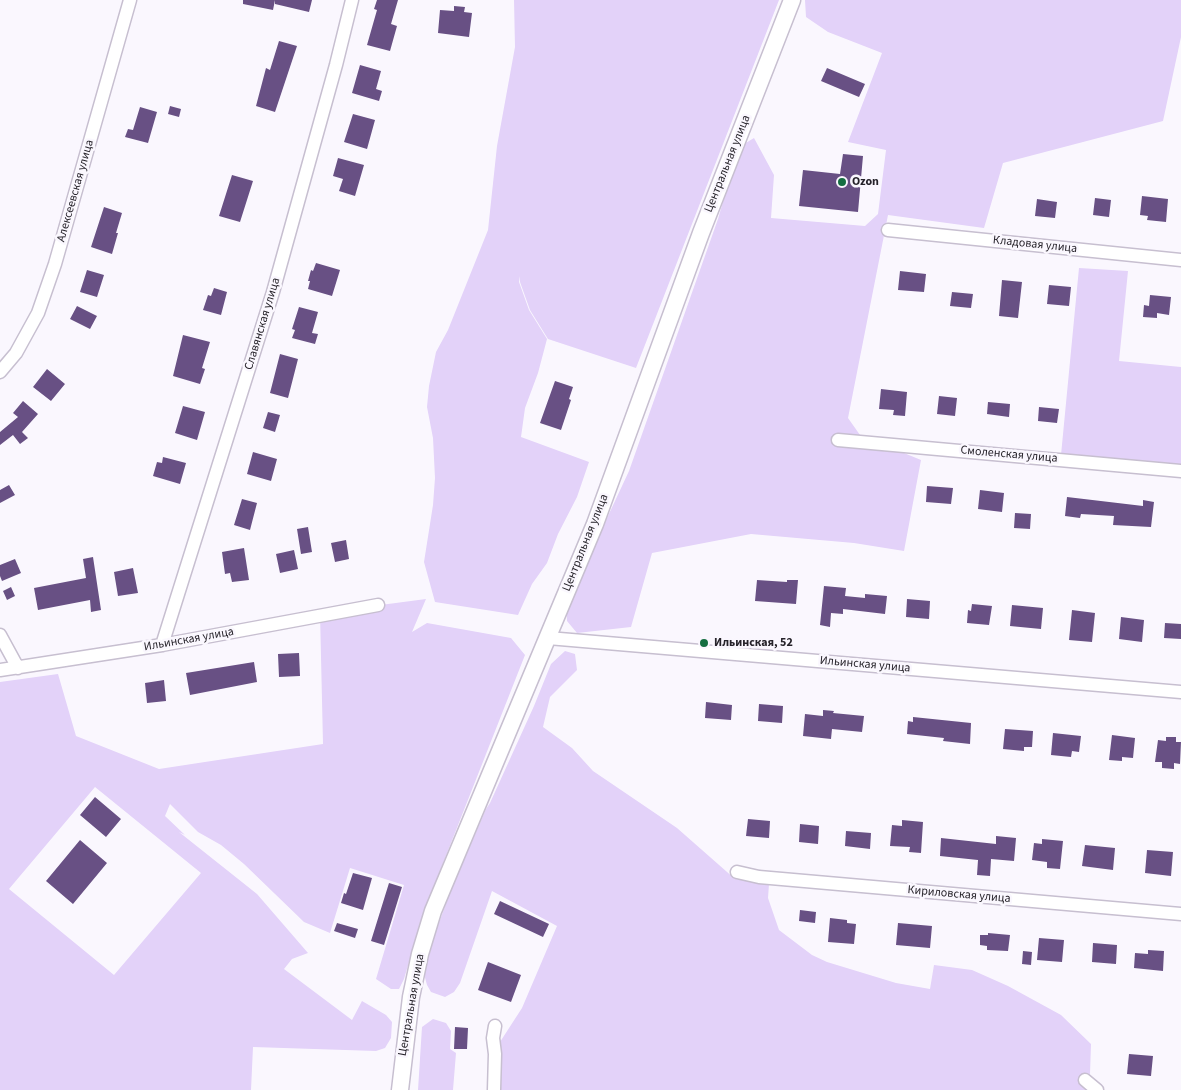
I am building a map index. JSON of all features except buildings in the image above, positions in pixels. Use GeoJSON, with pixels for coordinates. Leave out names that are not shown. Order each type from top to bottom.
{"type":"FeatureCollection","features":[{"type":"Feature","properties":{"kind":"street","name":"Алексеевская улица"},"geometry":{"type":"LineString","coordinates":[[0,372],[16,353],[34,321],[47,289],[130,0]]}},
{"type":"Feature","properties":{"kind":"street","name":"Славянская улица"},"geometry":{"type":"LineString","coordinates":[[162,645],[273,292],[336,65],[352,0]]}},
{"type":"Feature","properties":{"kind":"street","name":"Центральная улица"},"geometry":{"type":"LineString","coordinates":[[400,1090],[411,997],[420,954],[433,911],[604,501],[701,232],[792,0]]}},
{"type":"Feature","properties":{"kind":"street","name":"Кладовая улица"},"geometry":{"type":"LineString","coordinates":[[888,230],[1181,260]]}},
{"type":"Feature","properties":{"kind":"street","name":"Смоленская улица"},"geometry":{"type":"LineString","coordinates":[[838,440],[1181,471]]}},
{"type":"Feature","properties":{"kind":"street","name":"Ильинская улица"},"geometry":{"type":"LineString","coordinates":[[0,670],[162,645],[378,605]]}},
{"type":"Feature","properties":{"kind":"street"},"geometry":{"type":"LineString","coordinates":[[0,635],[18,668]]}},
{"type":"Feature","properties":{"kind":"street","name":"Ильинская улица"},"geometry":{"type":"LineString","coordinates":[[548,638],[1181,692]]}},
{"type":"Feature","properties":{"kind":"street","name":"Кириловская улица"},"geometry":{"type":"LineString","coordinates":[[737,872],[758,877],[1181,914]]}},
{"type":"Feature","properties":{"kind":"street"},"geometry":{"type":"LineString","coordinates":[[494,1090],[495,1054],[493,1038],[495,1026]]}},
{"type":"Feature","properties":{"kind":"street"},"geometry":{"type":"LineString","coordinates":[[1085,1080],[1097,1090]]}},
{"type":"Feature","properties":{"kind":"shaded area"},"geometry":{"type":"Polygon","coordinates":[[[514,0],[779,0],[636,368],[548,339],[530,310],[519,276],[519,282],[529,310],[547,339],[538,373],[525,408],[521,437],[589,462],[577,497],[558,534],[547,563],[532,584],[518,615],[435,602],[424,562],[433,505],[435,478],[433,438],[427,407],[429,386],[436,352],[448,330],[488,230],[497,146],[515,47],[514,0]]]}},
{"type":"Feature","properties":{"kind":"shaded area"},"geometry":{"type":"Polygon","coordinates":[[[805,0],[1181,0],[1181,37],[1163,121],[1003,163],[984,228],[888,215],[848,418],[860,435],[921,460],[904,551],[854,543],[751,534],[652,553],[631,627],[577,633],[567,621],[566,606],[629,471],[718,219],[739,147],[754,138],[774,175],[771,218],[865,226],[878,214],[886,150],[848,142],[882,53],[828,32],[806,17],[805,0]]]}},
{"type":"Feature","properties":{"kind":"shaded area"},"geometry":{"type":"Polygon","coordinates":[[[1079,268],[1128,271],[1119,361],[1181,367],[1181,466],[1061,455],[1079,268]]]}},
{"type":"Feature","properties":{"kind":"shaded area"},"geometry":{"type":"Polygon","coordinates":[[[426,599],[412,632],[427,623],[511,638],[525,655],[423,914],[404,979],[399,989],[391,989],[376,979],[404,885],[350,868],[330,933],[304,922],[244,864],[221,845],[198,832],[170,804],[165,816],[185,835],[179,832],[257,894],[308,953],[292,959],[284,969],[352,1020],[362,1001],[386,1015],[392,1022],[391,1038],[385,1048],[376,1051],[253,1047],[251,1090],[0,1090],[0,682],[58,674],[76,736],[159,769],[323,744],[320,613],[426,599]],[[95,787],[9,889],[114,975],[201,873],[95,787]]]}},
{"type":"Feature","properties":{"kind":"shaded area"},"geometry":{"type":"Polygon","coordinates":[[[565,651],[575,654],[577,670],[550,697],[543,727],[572,748],[593,771],[677,828],[735,879],[769,884],[768,898],[779,930],[812,955],[827,962],[896,983],[930,989],[934,965],[972,970],[1008,986],[1061,1015],[1091,1044],[1090,1074],[1083,1073],[1078,1081],[1089,1090],[499,1090],[500,1042],[522,1008],[557,926],[492,891],[460,983],[454,992],[445,997],[431,992],[424,974],[436,931],[451,890],[486,809],[534,706],[551,664],[565,651]]]}},
{"type":"Feature","properties":{"kind":"shaded area"},"geometry":{"type":"Polygon","coordinates":[[[433,1019],[446,1023],[451,1031],[450,1049],[456,1053],[453,1090],[418,1090],[422,1027],[433,1019]]]}},
{"type":"Feature","properties":{"kind":"place","name":"Ozon"},"geometry":{"type":"Point","coordinates":[842,182]}},
{"type":"Feature","properties":{"kind":"place","name":"Ильинская, 52"},"geometry":{"type":"Point","coordinates":[704,643]}}]}
